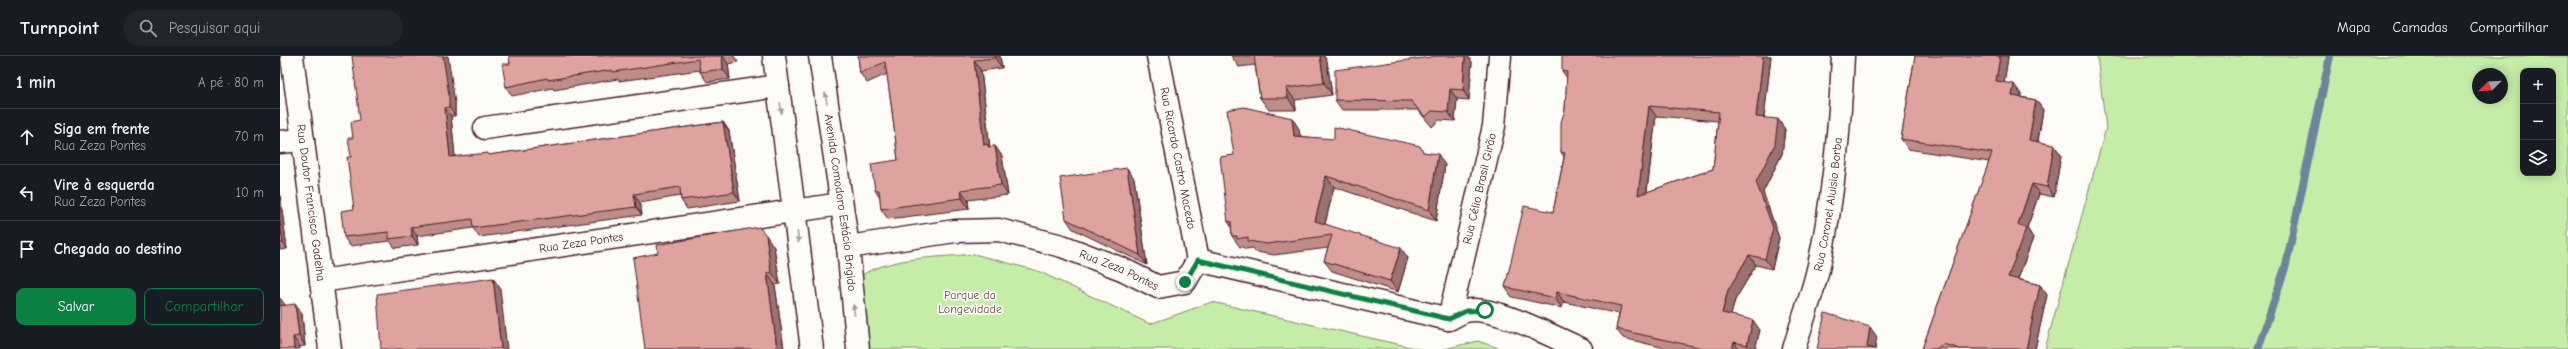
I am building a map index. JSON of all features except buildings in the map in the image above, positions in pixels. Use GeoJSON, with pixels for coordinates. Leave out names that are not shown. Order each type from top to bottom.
{"type":"FeatureCollection","features":[{"type":"Feature","properties":{"kind":"street","name":"Rua Doutor Francisco Gadelha"},"geometry":{"type":"LineString","coordinates":[[292,56],[330,349]]}},
{"type":"Feature","properties":{"kind":"street"},"geometry":{"type":"LineString","coordinates":[[774,56],[812,349]]}},
{"type":"Feature","properties":{"kind":"street","name":"Avenida Comodoro Estácio Brigido"},"geometry":{"type":"LineString","coordinates":[[820,56],[848,247],[858,349]]}},
{"type":"Feature","properties":{"kind":"street","name":"Rua Ricardo Castro Macedo"},"geometry":{"type":"LineString","coordinates":[[1158,56],[1198,260]]}},
{"type":"Feature","properties":{"kind":"street","name":"Rua Célio Brasil Girão"},"geometry":{"type":"LineString","coordinates":[[1449,319],[1494,126],[1500,56]]}},
{"type":"Feature","properties":{"kind":"street","name":"Rua Coronel Aluisio Borba"},"geometry":{"type":"LineString","coordinates":[[1794,349],[1819,265],[1833,175],[1841,97],[1842,56]]}},
{"type":"Feature","properties":{"kind":"street"},"geometry":{"type":"LineString","coordinates":[[485,128],[778,86]]}},
{"type":"Feature","properties":{"kind":"street"},"geometry":{"type":"LineString","coordinates":[[280,142],[303,140]]}},
{"type":"Feature","properties":{"kind":"street","name":"Rua Zeza Pontes"},"geometry":{"type":"LineString","coordinates":[[321,281],[841,204]]}},
{"type":"Feature","properties":{"kind":"street","name":"Rua Zeza Pontes"},"geometry":{"type":"LineString","coordinates":[[848,247],[955,231],[999,230],[1062,246],[1122,269],[1158,287],[1185,282],[1198,260]]}},
{"type":"Feature","properties":{"kind":"street"},"geometry":{"type":"LineString","coordinates":[[1198,260],[1449,319],[1466,311],[1485,310],[1524,324],[1581,349]]}},
{"type":"Feature","properties":{"kind":"green space"},"geometry":{"type":"Polygon","coordinates":[[[2097,56],[2568,56],[2568,349],[2045,349],[2106,128],[2097,56]]]}},
{"type":"Feature","properties":{"kind":"green space","name":"Parque da Longevidade"},"geometry":{"type":"Polygon","coordinates":[[[974,254],[1038,271],[1150,324],[1212,302],[1419,349],[862,349],[855,280],[867,272],[896,262],[974,254]]]}},
{"type":"Feature","properties":{"kind":"green space"},"geometry":{"type":"Polygon","coordinates":[[[1478,341],[1501,349],[1444,349],[1478,341]]]}},
{"type":"Feature","properties":{"kind":"waterway"},"geometry":{"type":"LineString","coordinates":[[2258,349],[2286,265],[2330,56]]}},
{"type":"Feature","properties":{"kind":"route"},"geometry":{"type":"LineString","coordinates":[[1185,282],[1198,260],[1449,319],[1466,311],[1485,310]]}}]}
